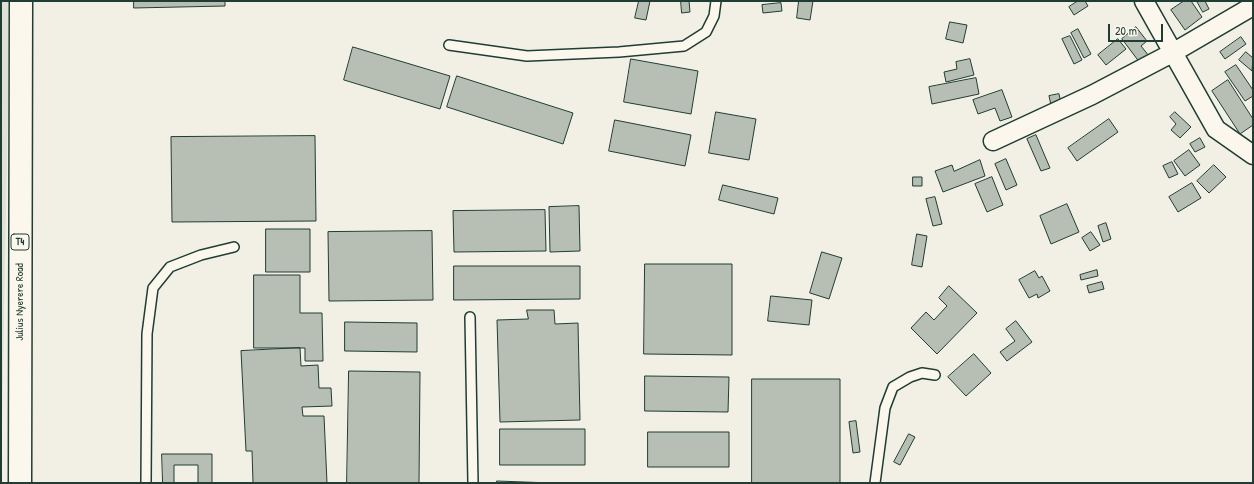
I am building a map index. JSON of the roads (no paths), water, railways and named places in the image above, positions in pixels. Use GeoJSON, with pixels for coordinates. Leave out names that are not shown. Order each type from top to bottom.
{"type":"FeatureCollection","features":[{"type":"Feature","properties":{"kind":"highway","name":"Julius Nyerere Road"},"geometry":{"type":"LineString","coordinates":[[20,483],[21,1]]}},
{"type":"Feature","properties":{"kind":"street"},"geometry":{"type":"LineString","coordinates":[[1144,1],[1216,129],[1253,155]]}},
{"type":"Feature","properties":{"kind":"street"},"geometry":{"type":"LineString","coordinates":[[993,140],[1092,95],[1174,52],[1253,6]]}},
{"type":"Feature","properties":{"kind":"lane"},"geometry":{"type":"LineString","coordinates":[[449,44],[527,56],[619,52],[684,46],[706,32],[714,16],[716,1]]}},
{"type":"Feature","properties":{"kind":"lane"},"geometry":{"type":"LineString","coordinates":[[146,483],[147,334],[153,288],[170,267],[202,255],[234,247]]}},
{"type":"Feature","properties":{"kind":"lane"},"geometry":{"type":"LineString","coordinates":[[470,317],[473,483]]}},
{"type":"Feature","properties":{"kind":"lane"},"geometry":{"type":"LineString","coordinates":[[875,483],[885,408],[893,387],[910,377],[922,373],[935,375]]}}]}
